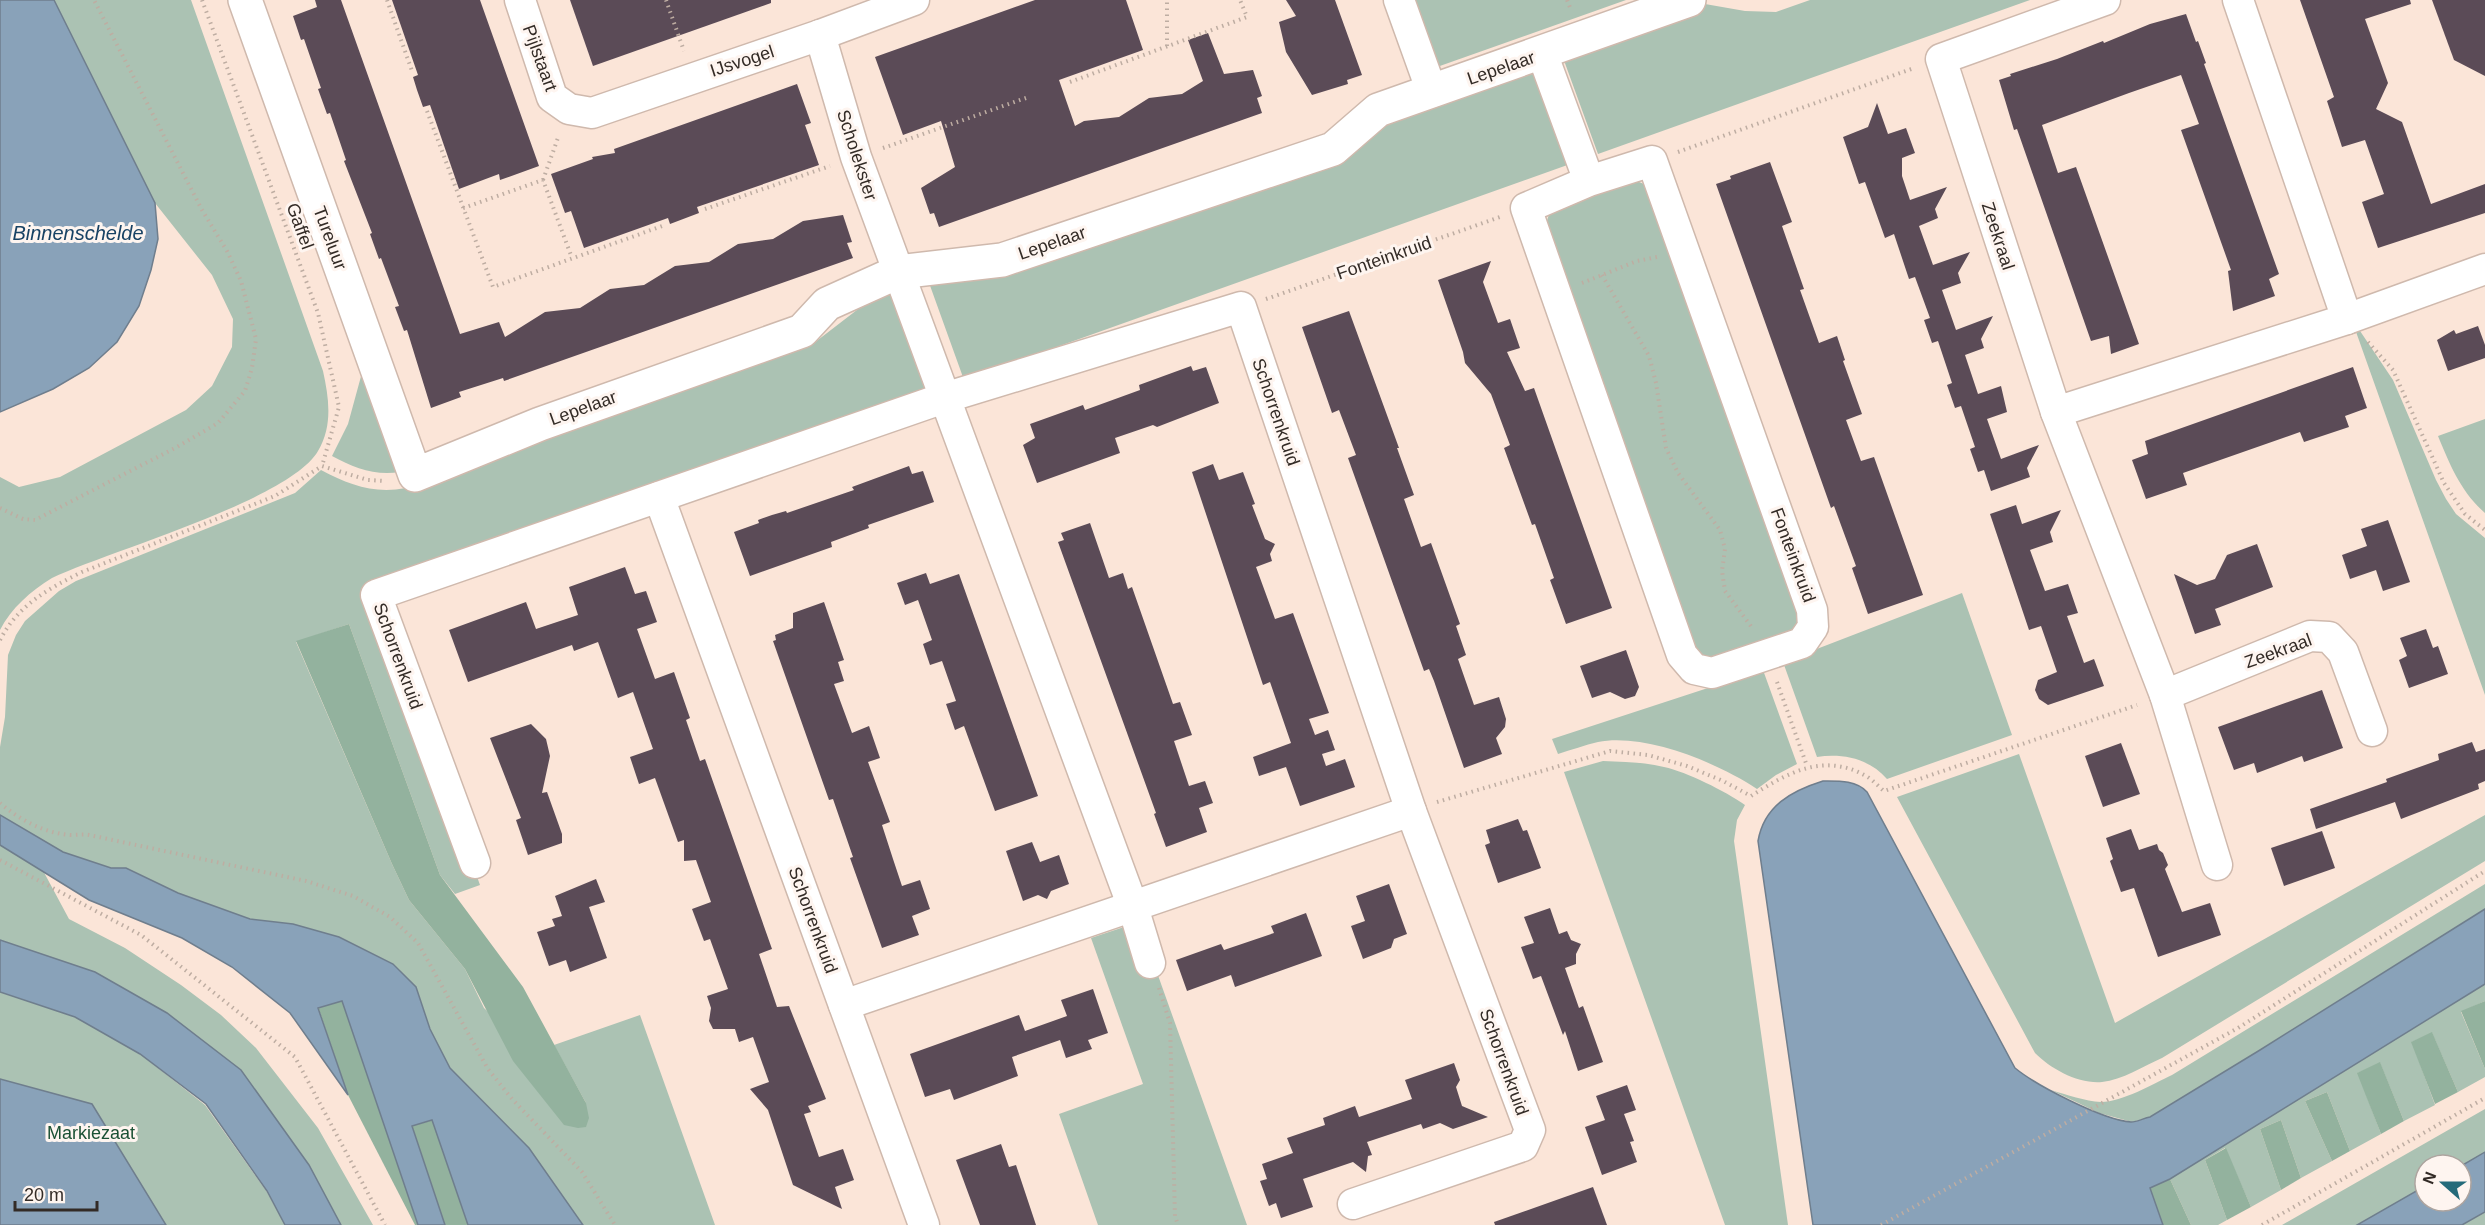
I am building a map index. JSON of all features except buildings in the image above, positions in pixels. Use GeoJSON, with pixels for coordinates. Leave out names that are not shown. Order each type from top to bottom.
{"type":"FeatureCollection","features":[{"type":"Feature","properties":{"kind":"street","name":"Tureluur"},"geometry":{"type":"LineString","coordinates":[[245,0],[415,475]]}},
{"type":"Feature","properties":{"kind":"street","name":"Pijlstaart"},"geometry":{"type":"LineString","coordinates":[[520,0],[552,96],[569,109]]}},
{"type":"Feature","properties":{"kind":"street","name":"IJsvogel"},"geometry":{"type":"LineString","coordinates":[[569,109],[592,113],[820,35],[914,0]]}},
{"type":"Feature","properties":{"kind":"street"},"geometry":{"type":"LineString","coordinates":[[1399,0],[1432,92]]}},
{"type":"Feature","properties":{"kind":"street","name":"Lepelaar"},"geometry":{"type":"LineString","coordinates":[[415,475],[540,424],[802,331],[827,304],[898,272],[1002,260],[1334,148],[1378,110],[1542,53],[1648,7],[1689,0]]}},
{"type":"Feature","properties":{"kind":"street"},"geometry":{"type":"LineString","coordinates":[[1941,59],[2105,0]]}},
{"type":"Feature","properties":{"kind":"street"},"geometry":{"type":"LineString","coordinates":[[2238,0],[2347,319]]}},
{"type":"Feature","properties":{"kind":"street","name":"Scholekster"},"geometry":{"type":"LineString","coordinates":[[820,35],[856,157],[898,272]]}},
{"type":"Feature","properties":{"kind":"street"},"geometry":{"type":"LineString","coordinates":[[1542,53],[1589,181]]}},
{"type":"Feature","properties":{"kind":"street","name":"Zeekraal"},"geometry":{"type":"LineString","coordinates":[[1941,59],[2056,412],[2165,695],[2217,865]]}},
{"type":"Feature","properties":{"kind":"street"},"geometry":{"type":"LineString","coordinates":[[1526,208],[1589,181],[1652,161]]}},
{"type":"Feature","properties":{"kind":"street","name":"Fonteinkruid"},"geometry":{"type":"LineString","coordinates":[[1526,208],[1682,655],[1694,669],[1712,673],[1802,644],[1813,627],[1812,610],[1652,161]]}},
{"type":"Feature","properties":{"kind":"street"},"geometry":{"type":"LineString","coordinates":[[2056,412],[2347,319],[2485,269]]}},
{"type":"Feature","properties":{"kind":"street"},"geometry":{"type":"LineString","coordinates":[[898,272],[1132,907],[1150,963]]}},
{"type":"Feature","properties":{"kind":"street","name":"Schorrenkruid"},"geometry":{"type":"LineString","coordinates":[[474,863],[376,595],[944,398],[1241,307],[1411,810],[1530,1130],[1523,1146],[1353,1204]]}},
{"type":"Feature","properties":{"kind":"street","name":"Schorrenkruid"},"geometry":{"type":"LineString","coordinates":[[659,497],[924,1225]]}},
{"type":"Feature","properties":{"kind":"street","name":"Zeekraal"},"geometry":{"type":"LineString","coordinates":[[2165,695],[2310,636],[2329,637],[2343,652],[2372,731]]}},
{"type":"Feature","properties":{"kind":"street"},"geometry":{"type":"LineString","coordinates":[[844,1005],[1411,810]]}},
{"type":"Feature","properties":{"kind":"path"},"geometry":{"type":"LineString","coordinates":[[0,508],[23,519],[35,520],[177,447],[218,423],[245,391],[252,368],[256,339],[241,281],[94,0]]}},
{"type":"Feature","properties":{"kind":"path","name":"Gaffel"},"geometry":{"type":"LineString","coordinates":[[202,0],[318,313],[339,407],[322,466]]}},
{"type":"Feature","properties":{"kind":"path"},"geometry":{"type":"LineString","coordinates":[[387,0],[412,71]]}},
{"type":"Feature","properties":{"kind":"path"},"geometry":{"type":"LineString","coordinates":[[666,0],[693,77]]}},
{"type":"Feature","properties":{"kind":"path"},"geometry":{"type":"LineString","coordinates":[[1167,0],[1167,46]]}},
{"type":"Feature","properties":{"kind":"path"},"geometry":{"type":"LineString","coordinates":[[1070,82],[1247,16],[1240,0]]}},
{"type":"Feature","properties":{"kind":"path"},"geometry":{"type":"LineString","coordinates":[[1652,161],[1941,59]]}},
{"type":"Feature","properties":{"kind":"path"},"geometry":{"type":"LineString","coordinates":[[569,109],[543,180],[572,258]]}},
{"type":"Feature","properties":{"kind":"path"},"geometry":{"type":"LineString","coordinates":[[427,111],[493,287],[665,225]]}},
{"type":"Feature","properties":{"kind":"path"},"geometry":{"type":"LineString","coordinates":[[463,208],[543,180]]}},
{"type":"Feature","properties":{"kind":"path","name":"Fonteinkruid"},"geometry":{"type":"LineString","coordinates":[[1241,307],[1526,208]]}},
{"type":"Feature","properties":{"kind":"path"},"geometry":{"type":"LineString","coordinates":[[1556,292],[1637,261],[1684,251]]}},
{"type":"Feature","properties":{"kind":"path"},"geometry":{"type":"LineString","coordinates":[[1602,275],[1649,356],[1656,383],[1666,448],[1678,473],[1720,530],[1725,549],[1722,570],[1725,591],[1749,620],[1767,655],[1807,766]]}},
{"type":"Feature","properties":{"kind":"path"},"geometry":{"type":"LineString","coordinates":[[2347,319],[2393,370],[2445,483],[2465,514],[2485,530]]}},
{"type":"Feature","properties":{"kind":"path"},"geometry":{"type":"LineString","coordinates":[[0,640],[10,621],[56,585],[82,572],[275,496],[322,466],[368,480],[382,481],[415,475]]}},
{"type":"Feature","properties":{"kind":"path"},"geometry":{"type":"LineString","coordinates":[[1411,810],[1610,750],[1648,755],[1687,766],[1724,781],[1751,796],[1777,780],[1807,766],[1838,766],[1866,776],[1884,791],[2165,695]]}},
{"type":"Feature","properties":{"kind":"path"},"geometry":{"type":"LineString","coordinates":[[0,803],[14,814],[40,827],[62,834],[89,835],[306,881],[353,896],[390,917],[418,943],[488,1070],[512,1099],[582,1172],[615,1225]]}},
{"type":"Feature","properties":{"kind":"path"},"geometry":{"type":"LineString","coordinates":[[0,860],[141,935],[295,1057],[385,1225]]}},
{"type":"Feature","properties":{"kind":"path"},"geometry":{"type":"LineString","coordinates":[[1881,1225],[2238,1028],[2485,871]]}},
{"type":"Feature","properties":{"kind":"path"},"geometry":{"type":"LineString","coordinates":[[1150,963],[1170,1023],[1175,1216],[1178,1225]]}},
{"type":"Feature","properties":{"kind":"path"},"geometry":{"type":"LineString","coordinates":[[2262,1225],[2485,1098]]}},
{"type":"Feature","properties":{"kind":"green space"},"geometry":{"type":"Polygon","coordinates":[[[54,0],[191,0],[323,371],[327,391],[328,422],[318,451],[301,469],[273,488],[196,523],[52,578],[22,601],[0,630],[0,477],[19,487],[60,477],[186,410],[212,386],[232,347],[233,319],[212,275],[155,203],[54,0]]]}},
{"type":"Feature","properties":{"kind":"green space"},"geometry":{"type":"Polygon","coordinates":[[[1410,0],[1626,0],[1437,67],[1410,0]]]}},
{"type":"Feature","properties":{"kind":"green space"},"geometry":{"type":"Polygon","coordinates":[[[1810,0],[2030,0],[1598,154],[1562,55],[1705,4],[1745,11],[1776,12],[1810,0]]]}},
{"type":"Feature","properties":{"kind":"green space"},"geometry":{"type":"Polygon","coordinates":[[[1537,64],[1573,163],[964,380],[928,280],[1377,123],[1537,64]]]}},
{"type":"Feature","properties":{"kind":"green space"},"geometry":{"type":"Polygon","coordinates":[[[1630,178],[1653,188],[1802,611],[1794,634],[1711,662],[1690,648],[1544,229],[1552,206],[1630,178]]]}},
{"type":"Feature","properties":{"kind":"green space"},"geometry":{"type":"Polygon","coordinates":[[[904,289],[939,388],[375,589],[480,885],[455,894],[440,875],[349,624],[296,642],[409,900],[465,969],[484,1008],[586,1103],[554,1045],[640,1015],[715,1225],[583,1225],[529,1148],[450,1068],[430,1029],[416,987],[293,924],[250,919],[178,893],[126,868],[111,868],[63,852],[0,815],[0,747],[5,717],[8,655],[25,621],[59,591],[76,581],[295,493],[321,470],[362,487],[383,490],[406,488],[814,343],[866,303],[904,289]]]}},
{"type":"Feature","properties":{"kind":"green space"},"geometry":{"type":"Polygon","coordinates":[[[2358,328],[2393,380],[2446,499],[2456,514],[2485,538],[2485,695],[2355,329],[2358,328]]]}},
{"type":"Feature","properties":{"kind":"green space"},"geometry":{"type":"Polygon","coordinates":[[[363,369],[400,472],[382,473],[365,470],[332,456],[348,424],[363,369]]]}},
{"type":"Feature","properties":{"kind":"green space"},"geometry":{"type":"Polygon","coordinates":[[[2485,419],[2485,513],[2463,487],[2438,436],[2485,419]]]}},
{"type":"Feature","properties":{"kind":"green space"},"geometry":{"type":"Polygon","coordinates":[[[1962,593],[2012,735],[1887,779],[1873,767],[1855,759],[1837,756],[1817,757],[1783,662],[1962,593]]]}},
{"type":"Feature","properties":{"kind":"green space"},"geometry":{"type":"Polygon","coordinates":[[[349,624],[440,875],[523,987],[586,1103],[589,1118],[586,1127],[564,1125],[513,1061],[465,969],[409,900],[392,864],[296,641],[349,624]]]}},
{"type":"Feature","properties":{"kind":"green space"},"geometry":{"type":"Polygon","coordinates":[[[1763,670],[1797,764],[1776,775],[1757,789],[1702,760],[1659,746],[1617,740],[1598,742],[1558,754],[1552,739],[1763,670]]]}},
{"type":"Feature","properties":{"kind":"green space"},"geometry":{"type":"Polygon","coordinates":[[[2019,754],[2115,1023],[2485,815],[2485,861],[2162,1058],[2117,1079],[2102,1082],[2084,1081],[2057,1070],[2035,1053],[1897,797],[2019,754]]]}},
{"type":"Feature","properties":{"kind":"green space"},"geometry":{"type":"Polygon","coordinates":[[[1603,761],[1634,762],[1673,769],[1706,783],[1745,805],[1737,820],[1734,841],[1788,1225],[1725,1225],[1564,772],[1603,761]]]}},
{"type":"Feature","properties":{"kind":"green space","name":"Markiezaat"},"geometry":{"type":"Polygon","coordinates":[[[25,837],[69,919],[125,948],[181,985],[221,1015],[256,1048],[318,1128],[373,1225],[341,1225],[309,1165],[98,975],[139,1053],[205,1105],[267,1192],[285,1225],[0,1225],[0,846],[25,837]]]}},
{"type":"Feature","properties":{"kind":"green space"},"geometry":{"type":"Polygon","coordinates":[[[2485,884],[2485,909],[2150,1117],[2132,1122],[2099,1113],[2051,1090],[2101,1102],[2128,1096],[2147,1087],[2172,1075],[2485,884]]]}},
{"type":"Feature","properties":{"kind":"green space"},"geometry":{"type":"Polygon","coordinates":[[[1139,922],[1247,1225],[1098,1225],[1059,1114],[1143,1084],[1091,938],[1139,922]]]}},
{"type":"Feature","properties":{"kind":"green space"},"geometry":{"type":"Polygon","coordinates":[[[2485,984],[2485,1001],[2461,1012],[2485,1069],[2485,1077],[2458,1092],[2432,1033],[2412,1042],[2435,1105],[2404,1121],[2380,1063],[2358,1073],[2381,1134],[2350,1151],[2327,1092],[2305,1101],[2332,1161],[2301,1178],[2281,1120],[2260,1129],[2281,1190],[2251,1207],[2225,1148],[2205,1160],[2227,1220],[2218,1225],[2191,1225],[2170,1179],[2485,984]]]}},
{"type":"Feature","properties":{"kind":"green space"},"geometry":{"type":"Polygon","coordinates":[[[342,1000],[418,1225],[415,1225],[348,1095],[318,1007],[342,1000]]]}},
{"type":"Feature","properties":{"kind":"green space"},"geometry":{"type":"Polygon","coordinates":[[[2485,1001],[2485,1069],[2461,1011],[2485,1001]]]}},
{"type":"Feature","properties":{"kind":"green space"},"geometry":{"type":"Polygon","coordinates":[[[2432,1032],[2458,1092],[2435,1104],[2411,1042],[2432,1032]]]}},
{"type":"Feature","properties":{"kind":"green space"},"geometry":{"type":"Polygon","coordinates":[[[2380,1062],[2404,1121],[2381,1134],[2357,1073],[2380,1062]]]}},
{"type":"Feature","properties":{"kind":"green space"},"geometry":{"type":"Polygon","coordinates":[[[2327,1092],[2350,1151],[2332,1161],[2305,1101],[2327,1092]]]}},
{"type":"Feature","properties":{"kind":"green space"},"geometry":{"type":"Polygon","coordinates":[[[2485,1109],[2485,1225],[2282,1225],[2485,1109]]]}},
{"type":"Feature","properties":{"kind":"green space"},"geometry":{"type":"Polygon","coordinates":[[[433,1120],[468,1225],[445,1225],[412,1126],[433,1120]]]}},
{"type":"Feature","properties":{"kind":"green space"},"geometry":{"type":"Polygon","coordinates":[[[2281,1120],[2301,1178],[2281,1190],[2260,1129],[2281,1120]]]}},
{"type":"Feature","properties":{"kind":"green space"},"geometry":{"type":"Polygon","coordinates":[[[2226,1148],[2251,1207],[2227,1220],[2205,1160],[2226,1148]]]}},
{"type":"Feature","properties":{"kind":"green space"},"geometry":{"type":"Polygon","coordinates":[[[2170,1179],[2191,1225],[2163,1225],[2149,1188],[2170,1179]]]}},
{"type":"Feature","properties":{"kind":"water","name":"Binnenschelde"},"geometry":{"type":"Polygon","coordinates":[[[0,0],[54,0],[155,203],[158,239],[139,306],[117,342],[89,368],[53,389],[0,412],[0,0]]]}},
{"type":"Feature","properties":{"kind":"water"},"geometry":{"type":"Polygon","coordinates":[[[1823,781],[1852,783],[1867,792],[2015,1068],[2038,1084],[2071,1101],[2119,1120],[2133,1122],[2150,1117],[2485,909],[2485,984],[2170,1179],[2150,1188],[2163,1225],[1813,1225],[1758,841],[1766,818],[1773,809],[1790,795],[1823,781]]]}},
{"type":"Feature","properties":{"kind":"water"},"geometry":{"type":"Polygon","coordinates":[[[0,815],[63,852],[111,868],[126,868],[178,893],[250,919],[293,924],[339,937],[393,964],[416,987],[430,1029],[450,1068],[529,1148],[583,1225],[468,1225],[432,1120],[412,1126],[445,1225],[418,1225],[342,1001],[318,1008],[348,1095],[290,1013],[232,967],[182,938],[89,900],[0,845],[0,815]]]}},
{"type":"Feature","properties":{"kind":"water"},"geometry":{"type":"Polygon","coordinates":[[[0,940],[95,972],[167,1013],[241,1070],[309,1165],[341,1225],[285,1225],[267,1191],[206,1104],[140,1054],[75,1017],[0,992],[0,940]]]}},
{"type":"Feature","properties":{"kind":"water"},"geometry":{"type":"Polygon","coordinates":[[[0,1079],[92,1104],[166,1225],[0,1225],[0,1079]]]}},
{"type":"Feature","properties":{"kind":"water"},"geometry":{"type":"Polygon","coordinates":[[[2485,1152],[2485,1212],[2462,1225],[2357,1225],[2413,1193],[2413,1213],[2473,1213],[2473,1159],[2485,1152]]]}}]}
